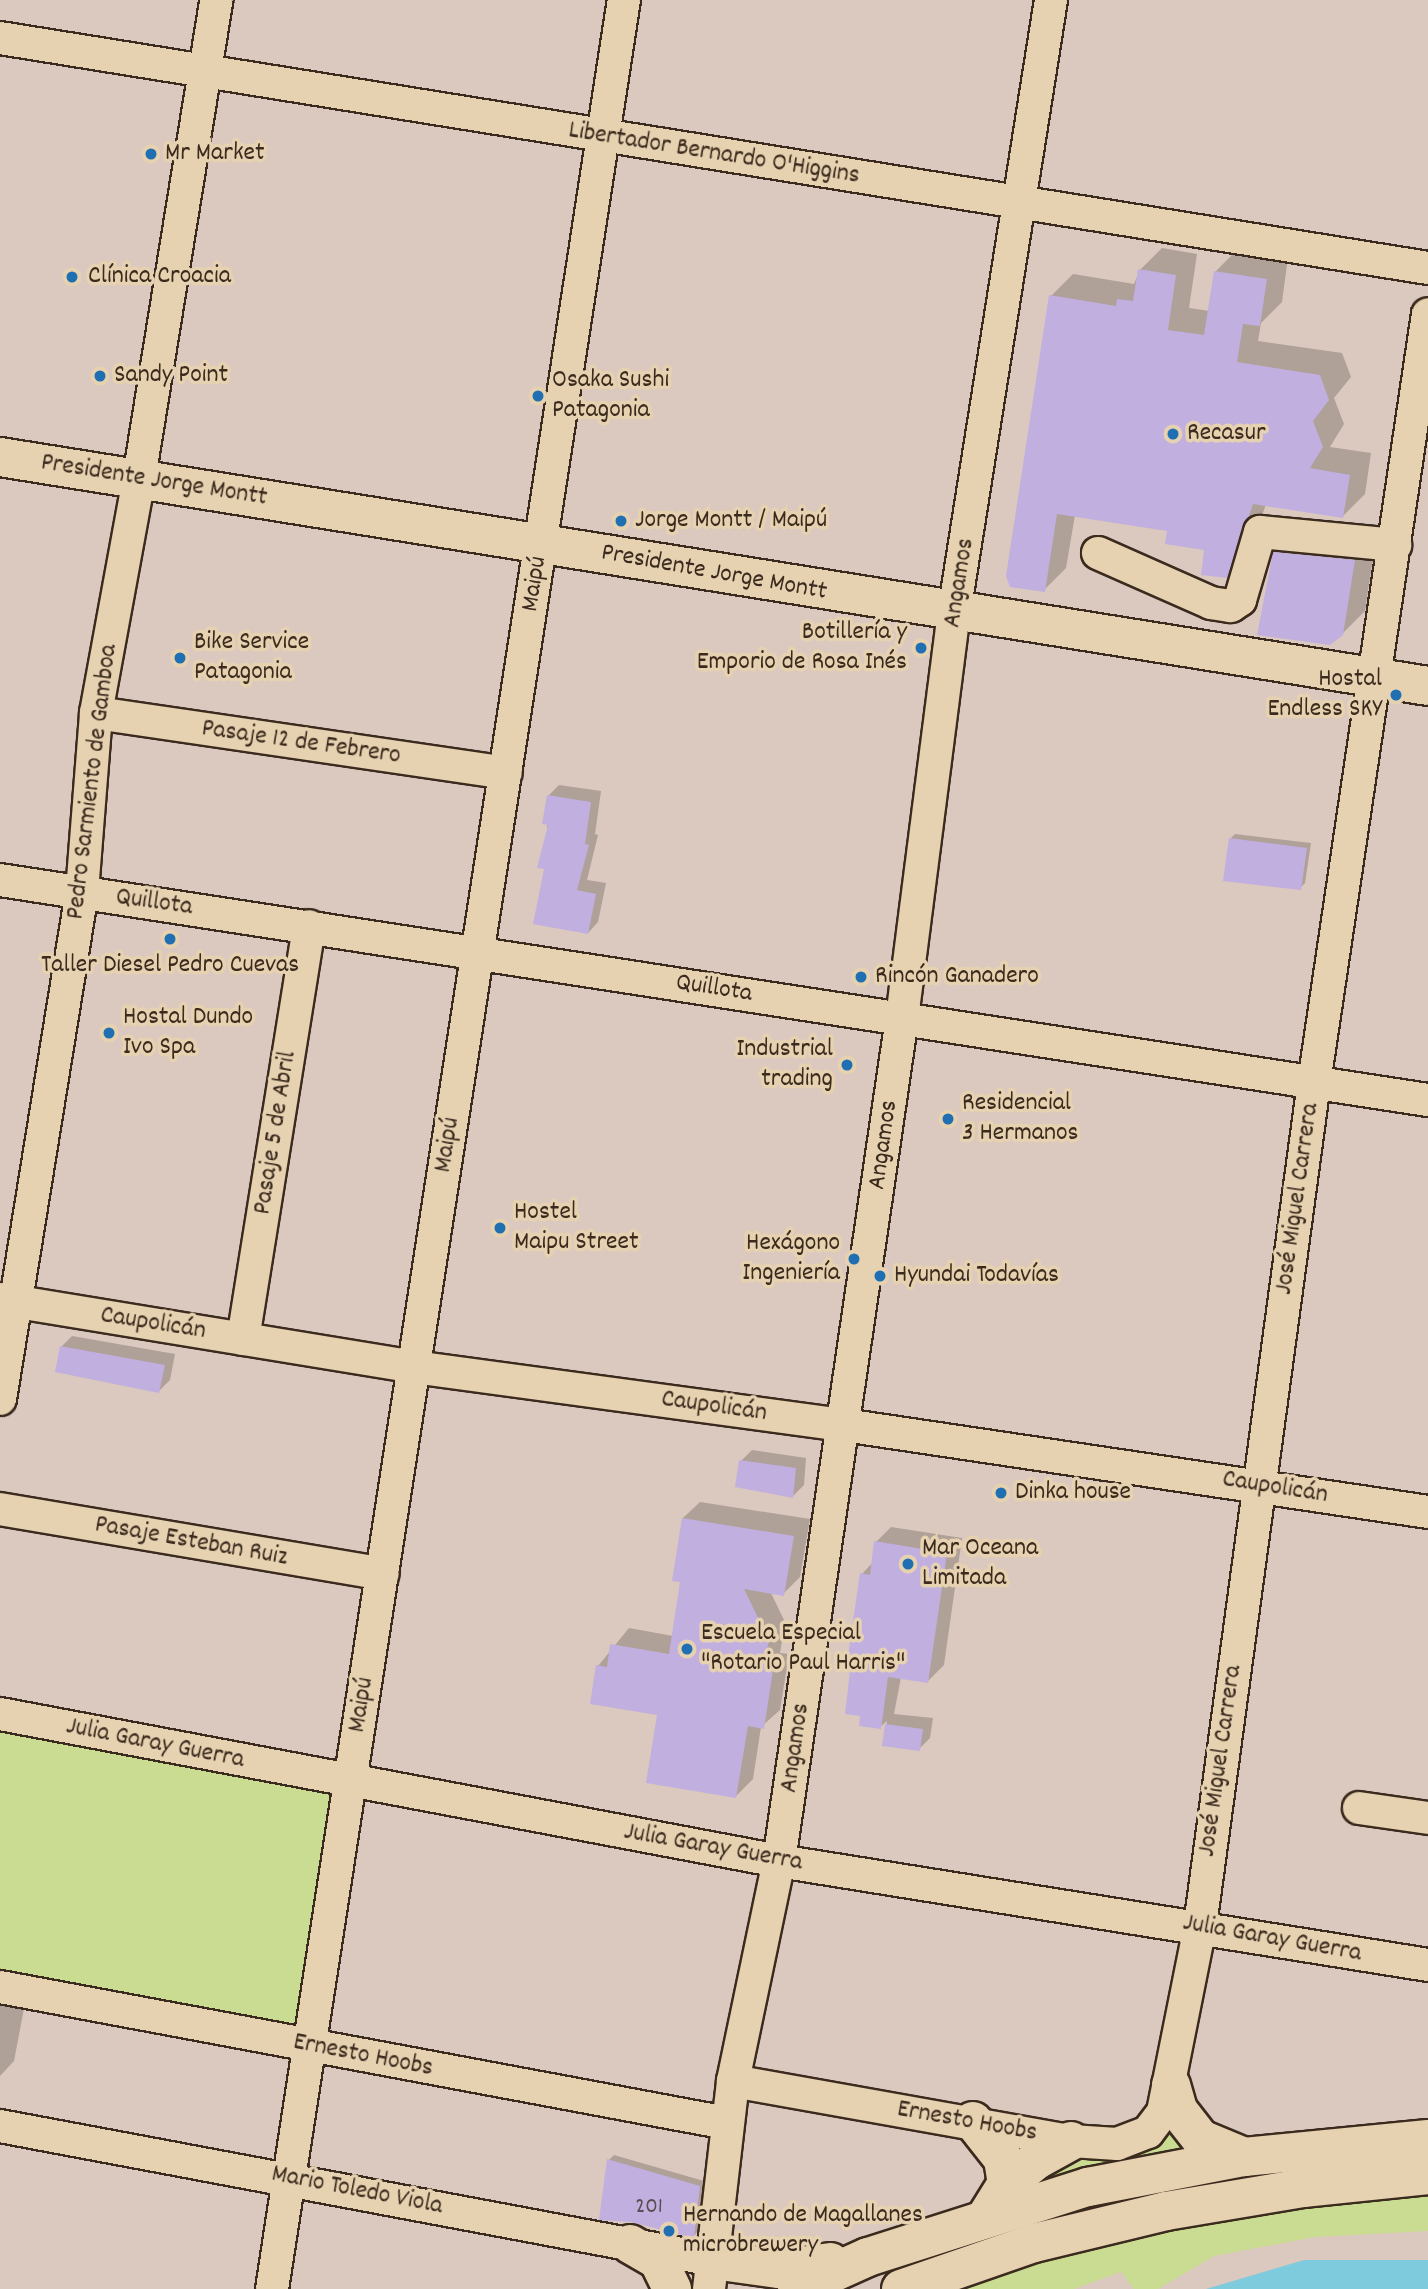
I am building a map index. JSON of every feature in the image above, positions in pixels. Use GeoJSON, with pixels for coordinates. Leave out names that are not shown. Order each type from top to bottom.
{"type":"FeatureCollection","features":[{"type":"Feature","properties":{"kind":"main road","name":"Presidente Jorge Montt"},"geometry":{"type":"LineString","coordinates":[[0,457],[954,613],[1428,687]]}},
{"type":"Feature","properties":{"kind":"main road"},"geometry":{"type":"LineString","coordinates":[[1171,2085],[1178,2110],[1201,2139],[1244,2157]]}},
{"type":"Feature","properties":{"kind":"main road"},"geometry":{"type":"LineString","coordinates":[[973,2121],[1003,2159],[1007,2183]]}},
{"type":"Feature","properties":{"kind":"main road"},"geometry":{"type":"LineString","coordinates":[[797,2289],[868,2257],[986,2217],[1088,2187],[1244,2157],[1428,2139]]}},
{"type":"Feature","properties":{"kind":"main road"},"geometry":{"type":"LineString","coordinates":[[986,2217],[1007,2183],[1035,2161],[1071,2141]]}},
{"type":"Feature","properties":{"kind":"main road"},"geometry":{"type":"LineString","coordinates":[[901,2289],[1034,2244],[1166,2211],[1303,2188],[1428,2175]]}},
{"type":"Feature","properties":{"kind":"main road"},"geometry":{"type":"LineString","coordinates":[[630,2244],[658,2260],[672,2289]]}},
{"type":"Feature","properties":{"kind":"main road"},"geometry":{"type":"LineString","coordinates":[[711,2275],[868,2257]]}},
{"type":"Feature","properties":{"kind":"street","name":"Pedro Sarmiento de Gamboa"},"geometry":{"type":"LineString","coordinates":[[0,1399],[8,1301],[82,892],[96,713],[139,478],[216,0]]}},
{"type":"Feature","properties":{"kind":"street","name":"Maipú"},"geometry":{"type":"LineString","coordinates":[[272,2289],[624,0]]}},
{"type":"Feature","properties":{"kind":"street","name":"Angamos"},"geometry":{"type":"LineString","coordinates":[[711,2275],[733,2081],[779,1861],[902,1018],[954,613],[1051,0]]}},
{"type":"Feature","properties":{"kind":"street","name":"Libertador Bernardo O'Higgins"},"geometry":{"type":"LineString","coordinates":[[0,38],[204,74],[1020,201],[1428,268]]}},
{"type":"Feature","properties":{"kind":"street","name":"José Miguel Carrera"},"geometry":{"type":"LineString","coordinates":[[1171,2085],[1199,1926],[1314,1083],[1428,314]]}},
{"type":"Feature","properties":{"kind":"street"},"geometry":{"type":"LineString","coordinates":[[1098,553],[1211,603],[1231,606],[1240,600],[1260,532],[1395,545]]}},
{"type":"Feature","properties":{"kind":"street","name":"Pasaje 12 de Febrero"},"geometry":{"type":"LineString","coordinates":[[96,713],[506,772]]}},
{"type":"Feature","properties":{"kind":"street","name":"Quillota"},"geometry":{"type":"LineString","coordinates":[[0,880],[1428,1100]]}},
{"type":"Feature","properties":{"kind":"street","name":"Pasaje 5 de Abril"},"geometry":{"type":"LineString","coordinates":[[243,1339],[309,926]]}},
{"type":"Feature","properties":{"kind":"street","name":"Caupolicán"},"geometry":{"type":"LineString","coordinates":[[8,1301],[414,1367],[844,1424],[1428,1512]]}},
{"type":"Feature","properties":{"kind":"street","name":"Pasaje Esteban Ruiz"},"geometry":{"type":"LineString","coordinates":[[0,1510],[383,1574]]}},
{"type":"Feature","properties":{"kind":"street","name":"Julia Garay Guerra"},"geometry":{"type":"LineString","coordinates":[[0,1714],[779,1861],[1199,1926],[1428,1965]]}},
{"type":"Feature","properties":{"kind":"street"},"geometry":{"type":"LineString","coordinates":[[1359,1808],[1428,1818]]}},
{"type":"Feature","properties":{"kind":"street","name":"Ernesto Hoobs"},"geometry":{"type":"LineString","coordinates":[[0,1987],[727,2123]]}},
{"type":"Feature","properties":{"kind":"street","name":"Ernesto Hoobs"},"geometry":{"type":"LineString","coordinates":[[733,2081],[973,2121],[1071,2141],[1117,2144],[1148,2132],[1163,2112],[1171,2085]]}},
{"type":"Feature","properties":{"kind":"street","name":"Mario Toledo Viola"},"geometry":{"type":"LineString","coordinates":[[0,2126],[290,2178],[630,2244],[711,2275]]}},
{"type":"Feature","properties":{"kind":"green space"},"geometry":{"type":"Polygon","coordinates":[[[0,1732],[339,1792],[300,2030],[0,1978],[0,1732]]]}},
{"type":"Feature","properties":{"kind":"green space"},"geometry":{"type":"Polygon","coordinates":[[[1171,2113],[1203,2150],[1015,2194],[1059,2154],[1119,2158],[1136,2154],[1150,2145],[1171,2113]]]}},
{"type":"Feature","properties":{"kind":"green space"},"geometry":{"type":"Polygon","coordinates":[[[1428,2188],[1428,2231],[1315,2237],[1214,2256],[1158,2289],[1134,2289],[1121,2272],[1074,2289],[933,2289],[1115,2235],[1428,2188]]]}},
{"type":"Feature","properties":{"kind":"water"},"geometry":{"type":"Polygon","coordinates":[[[1304,2260],[1428,2260],[1428,2289],[1206,2289],[1304,2260]]]}},
{"type":"Feature","properties":{"kind":"building","name":"Recasur"},"geometry":{"type":"Polygon","coordinates":[[[1138,269],[1176,275],[1168,330],[1204,335],[1214,271],[1267,279],[1260,326],[1243,324],[1237,362],[1320,375],[1329,400],[1313,421],[1323,447],[1310,468],[1350,475],[1343,518],[1253,504],[1227,578],[1201,575],[1204,550],[1165,544],[1167,531],[1057,514],[1045,592],[1010,587],[1006,576],[1049,295],[1116,306],[1117,299],[1133,301],[1138,269]]]}},
{"type":"Feature","properties":{"kind":"building"},"geometry":{"type":"Polygon","coordinates":[[[1273,552],[1355,560],[1343,635],[1330,645],[1257,635],[1273,552]]]}},
{"type":"Feature","properties":{"kind":"building"},"geometry":{"type":"Polygon","coordinates":[[[547,795],[591,802],[585,844],[589,845],[577,890],[596,894],[588,934],[533,924],[544,869],[537,868],[548,825],[542,824],[547,795]]]}},
{"type":"Feature","properties":{"kind":"building"},"geometry":{"type":"Polygon","coordinates":[[[1229,838],[1307,848],[1301,890],[1223,881],[1229,838]]]}},
{"type":"Feature","properties":{"kind":"building"},"geometry":{"type":"Polygon","coordinates":[[[60,1346],[165,1365],[159,1393],[55,1372],[60,1346]]]}},
{"type":"Feature","properties":{"kind":"building"},"geometry":{"type":"Polygon","coordinates":[[[739,1460],[796,1468],[793,1498],[735,1487],[739,1460]]]}},
{"type":"Feature","properties":{"kind":"building","name":"Escuela Especial \"Rotario Paul Harris\""},"geometry":{"type":"Polygon","coordinates":[[[682,1518],[794,1536],[784,1596],[744,1589],[769,1640],[764,1669],[773,1670],[764,1729],[748,1726],[736,1798],[646,1783],[657,1715],[590,1704],[596,1665],[607,1667],[610,1644],[669,1654],[680,1582],[672,1581],[682,1518]]]}},
{"type":"Feature","properties":{"kind":"building"},"geometry":{"type":"Polygon","coordinates":[[[874,1541],[947,1553],[928,1683],[888,1677],[881,1729],[859,1726],[860,1716],[845,1714],[850,1671],[846,1670],[860,1573],[870,1575],[874,1541]]]}},
{"type":"Feature","properties":{"kind":"building"},"geometry":{"type":"Polygon","coordinates":[[[885,1724],[923,1729],[920,1751],[882,1746],[885,1724]]]}},
{"type":"Feature","properties":{"kind":"building"},"geometry":{"type":"Polygon","coordinates":[[[607,2159],[700,2186],[694,2238],[631,2222],[599,2220],[607,2159]]]}},
{"type":"Feature","properties":{"kind":"place","name":"Mr Market"},"geometry":{"type":"Point","coordinates":[151,154]}},
{"type":"Feature","properties":{"kind":"place","name":"Clínica Croacia"},"geometry":{"type":"Point","coordinates":[72,277]}},
{"type":"Feature","properties":{"kind":"place","name":"Sandy Point"},"geometry":{"type":"Point","coordinates":[100,376]}},
{"type":"Feature","properties":{"kind":"place","name":"Osaka Sushi Patagonia"},"geometry":{"type":"Point","coordinates":[538,396]}},
{"type":"Feature","properties":{"kind":"place","name":"Recasur"},"geometry":{"type":"Point","coordinates":[1173,434]}},
{"type":"Feature","properties":{"kind":"place","name":"Jorge Montt / Maipú"},"geometry":{"type":"Point","coordinates":[621,521]}},
{"type":"Feature","properties":{"kind":"place","name":"Botillería y Emporio de Rosa Inés"},"geometry":{"type":"Point","coordinates":[921,648]}},
{"type":"Feature","properties":{"kind":"place","name":"Bike Service Patagonia"},"geometry":{"type":"Point","coordinates":[180,658]}},
{"type":"Feature","properties":{"kind":"place","name":"Hostal Endless SKY"},"geometry":{"type":"Point","coordinates":[1396,695]}},
{"type":"Feature","properties":{"kind":"place","name":"Taller Diesel Pedro Cuevas"},"geometry":{"type":"Point","coordinates":[170,939]}},
{"type":"Feature","properties":{"kind":"place","name":"Rincón Ganadero"},"geometry":{"type":"Point","coordinates":[861,977]}},
{"type":"Feature","properties":{"kind":"place","name":"Hostal Dundo Ivo Spa"},"geometry":{"type":"Point","coordinates":[109,1033]}},
{"type":"Feature","properties":{"kind":"place","name":"Industrial trading"},"geometry":{"type":"Point","coordinates":[847,1065]}},
{"type":"Feature","properties":{"kind":"place","name":"Residencial 3 Hermanos"},"geometry":{"type":"Point","coordinates":[948,1119]}},
{"type":"Feature","properties":{"kind":"place","name":"Hostel Maipu Street"},"geometry":{"type":"Point","coordinates":[500,1228]}},
{"type":"Feature","properties":{"kind":"place","name":"Hexágono Ingeniería"},"geometry":{"type":"Point","coordinates":[854,1259]}},
{"type":"Feature","properties":{"kind":"place","name":"Hyundai Todavías"},"geometry":{"type":"Point","coordinates":[880,1276]}},
{"type":"Feature","properties":{"kind":"place","name":"Dinka house"},"geometry":{"type":"Point","coordinates":[1001,1493]}},
{"type":"Feature","properties":{"kind":"place","name":"Mar Oceana Limitada"},"geometry":{"type":"Point","coordinates":[908,1564]}},
{"type":"Feature","properties":{"kind":"place","name":"Escuela Especial \"Rotario Paul Harris\""},"geometry":{"type":"Point","coordinates":[687,1649]}},
{"type":"Feature","properties":{"kind":"place","name":"Hernando de Magallanes microbrewery"},"geometry":{"type":"Point","coordinates":[669,2231]}}]}
